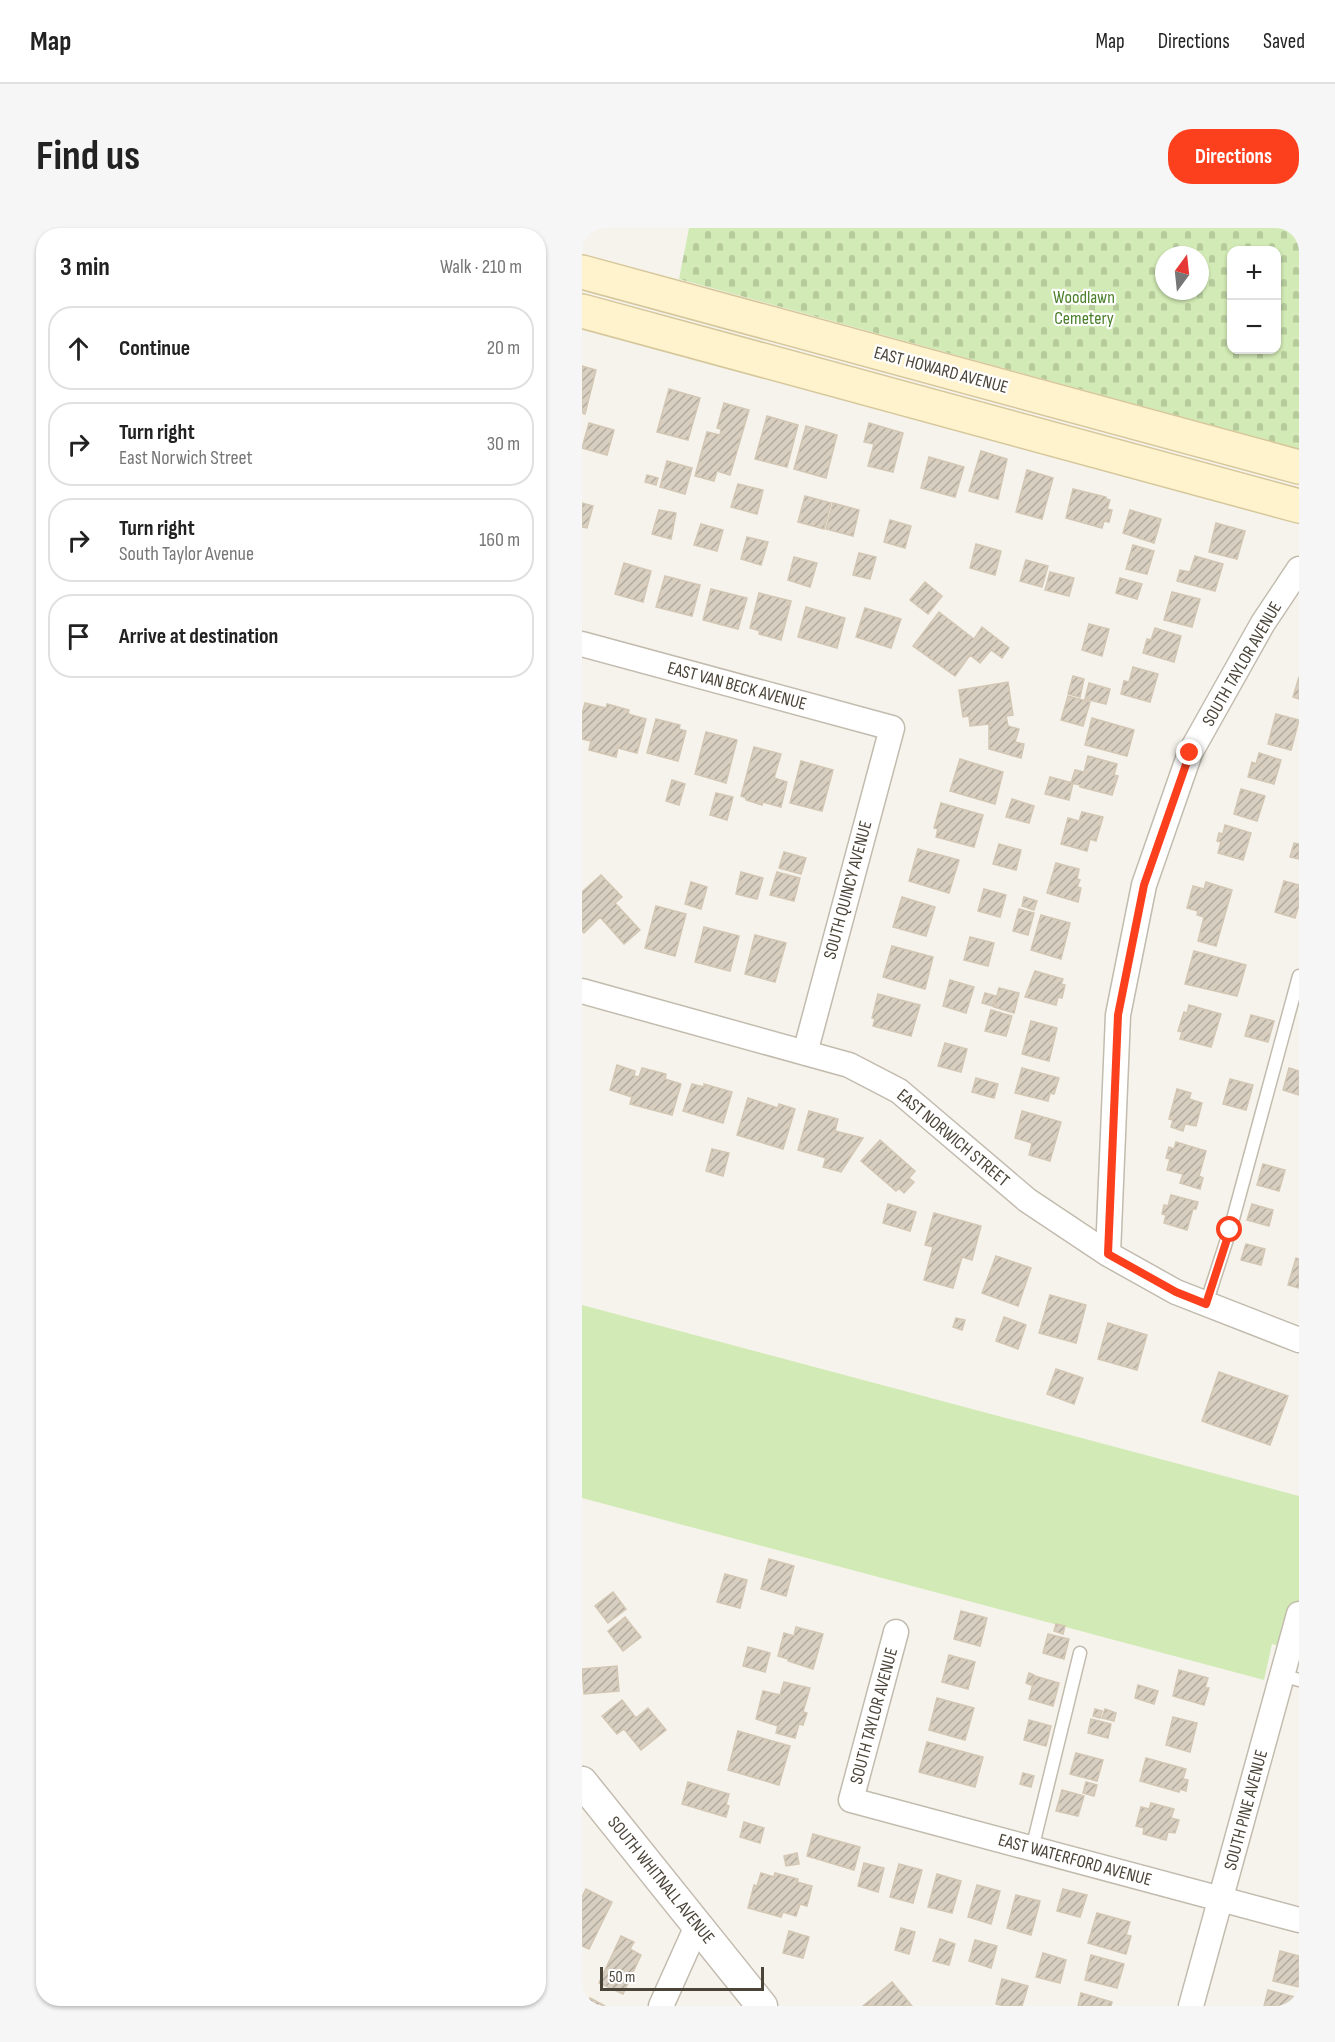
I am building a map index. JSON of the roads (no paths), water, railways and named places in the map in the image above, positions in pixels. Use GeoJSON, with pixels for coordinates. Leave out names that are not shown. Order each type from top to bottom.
{"type":"FeatureCollection","features":[{"type":"Feature","properties":{"kind":"main road","name":"EAST HOWARD AVENUE"},"geometry":{"type":"LineString","coordinates":[[582,272],[843,363],[1299,506]]}},
{"type":"Feature","properties":{"kind":"main road","name":"EAST HOWARD AVENUE"},"geometry":{"type":"LineString","coordinates":[[582,311],[843,363],[1299,467]]}},
{"type":"Feature","properties":{"kind":"street","name":"SOUTH TAYLOR AVENUE"},"geometry":{"type":"LineString","coordinates":[[1108,1254],[1118,1015],[1144,885],[1190,753],[1263,623],[1299,569]]}},
{"type":"Feature","properties":{"kind":"street","name":"EAST VAN BECK AVENUE"},"geometry":{"type":"LineString","coordinates":[[582,644],[892,728]]}},
{"type":"Feature","properties":{"kind":"street","name":"SOUTH QUINCY AVENUE"},"geometry":{"type":"LineString","coordinates":[[805,1053],[892,728]]}},
{"type":"Feature","properties":{"kind":"street","name":"EAST NORWICH STREET"},"geometry":{"type":"LineString","coordinates":[[582,991],[849,1065],[899,1091],[1027,1200],[1108,1254],[1176,1292],[1299,1340]]}},
{"type":"Feature","properties":{"kind":"street","name":"SOUTH PINE AVENUE"},"geometry":{"type":"LineString","coordinates":[[1191,2006],[1291,1677],[1299,1614]]}},
{"type":"Feature","properties":{"kind":"street","name":"SOUTH TAYLOR AVENUE"},"geometry":{"type":"LineString","coordinates":[[851,1800],[896,1632]]}},
{"type":"Feature","properties":{"kind":"street","name":"SOUTH WHITNALL AVENUE"},"geometry":{"type":"LineString","coordinates":[[582,1782],[762,2006]]}},
{"type":"Feature","properties":{"kind":"street","name":"EAST WATERFORD AVENUE"},"geometry":{"type":"LineString","coordinates":[[851,1800],[1299,1920]]}},
{"type":"Feature","properties":{"kind":"street"},"geometry":{"type":"LineString","coordinates":[[662,2006],[697,1926]]}},
{"type":"Feature","properties":{"kind":"lane"},"geometry":{"type":"LineString","coordinates":[[1206,1304],[1230,1230],[1299,976]]}},
{"type":"Feature","properties":{"kind":"lane"},"geometry":{"type":"LineString","coordinates":[[1032,1849],[1080,1653]]}},
{"type":"Feature","properties":{"kind":"park label","name":"Woodlawn Cemetery"},"geometry":{"type":"Point","coordinates":[1084,307]}}]}
